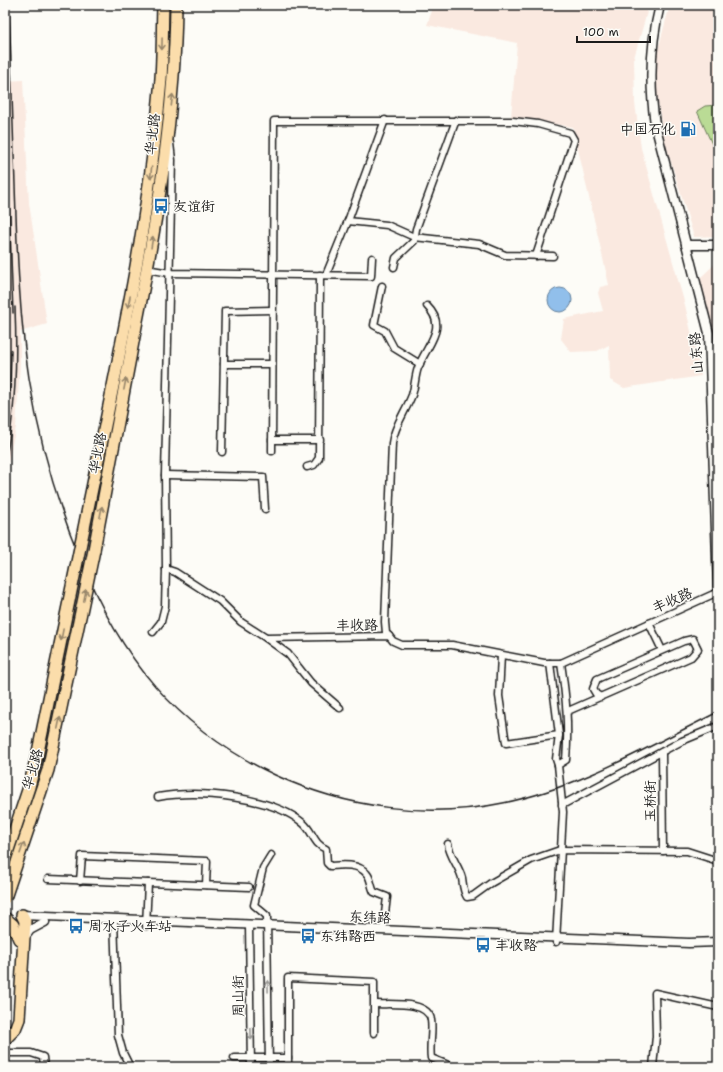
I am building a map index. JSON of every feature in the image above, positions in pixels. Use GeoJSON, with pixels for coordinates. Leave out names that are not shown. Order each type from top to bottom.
{"type":"FeatureCollection","features":[{"type":"Feature","properties":{"kind":"highway","name":"华北路"},"geometry":{"type":"LineString","coordinates":[[5,898],[42,791],[52,754],[94,550],[142,268],[160,89],[163,5]]}},
{"type":"Feature","properties":{"kind":"highway","name":"华北路"},"geometry":{"type":"LineString","coordinates":[[5,859],[29,787],[38,752],[84,528],[161,188],[176,54],[176,5]]}},
{"type":"Feature","properties":{"kind":"highway"},"geometry":{"type":"LineString","coordinates":[[5,912],[22,919]]}},
{"type":"Feature","properties":{"kind":"highway"},"geometry":{"type":"LineString","coordinates":[[5,918],[22,919]]}},
{"type":"Feature","properties":{"kind":"highway"},"geometry":{"type":"LineString","coordinates":[[5,918],[13,925],[22,938],[15,1016],[11,1026],[5,1034]]}},
{"type":"Feature","properties":{"kind":"highway"},"geometry":{"type":"LineString","coordinates":[[5,1039],[15,1029],[19,1018],[22,919]]}},
{"type":"Feature","properties":{"kind":"main road","name":"山东路"},"geometry":{"type":"LineString","coordinates":[[660,5],[652,46],[650,89],[655,124],[709,333],[718,587]]}},
{"type":"Feature","properties":{"kind":"main road"},"geometry":{"type":"LineString","coordinates":[[686,245],[718,246]]}},
{"type":"Feature","properties":{"kind":"main road","name":"东纬路"},"geometry":{"type":"LineString","coordinates":[[22,919],[556,940],[689,943],[718,942]]}},
{"type":"Feature","properties":{"kind":"main road","name":"东纬路"},"geometry":{"type":"LineString","coordinates":[[22,919],[45,922],[114,922]]}},
{"type":"Feature","properties":{"kind":"main road"},"geometry":{"type":"LineString","coordinates":[[22,938],[30,930],[45,922]]}},
{"type":"Feature","properties":{"kind":"main road","name":"东纬路"},"geometry":{"type":"LineString","coordinates":[[267,928],[383,930],[689,948],[718,947]]}},
{"type":"Feature","properties":{"kind":"street"},"geometry":{"type":"LineString","coordinates":[[307,467],[314,465],[319,458],[323,275],[348,221],[385,120]]}},
{"type":"Feature","properties":{"kind":"street"},"geometry":{"type":"LineString","coordinates":[[394,267],[396,258],[414,241],[414,236],[456,120]]}},
{"type":"Feature","properties":{"kind":"street"},"geometry":{"type":"LineString","coordinates":[[272,451],[274,121],[513,120],[538,124],[570,133],[574,140],[536,256]]}},
{"type":"Feature","properties":{"kind":"street"},"geometry":{"type":"LineString","coordinates":[[153,632],[161,622],[165,606],[165,475],[172,160],[168,128]]}},
{"type":"Feature","properties":{"kind":"street"},"geometry":{"type":"LineString","coordinates":[[348,221],[387,226],[414,236],[479,244],[505,255],[553,256]]}},
{"type":"Feature","properties":{"kind":"street"},"geometry":{"type":"LineString","coordinates":[[142,268],[170,273],[370,276],[372,258]]}},
{"type":"Feature","properties":{"kind":"street"},"geometry":{"type":"LineString","coordinates":[[382,286],[374,325],[385,331],[394,348],[420,364]]}},
{"type":"Feature","properties":{"kind":"street"},"geometry":{"type":"LineString","coordinates":[[389,636],[386,633],[385,622],[393,435],[413,393],[420,364],[434,338],[436,326],[434,313],[427,306]]}},
{"type":"Feature","properties":{"kind":"street"},"geometry":{"type":"LineString","coordinates":[[222,452],[225,311],[272,310]]}},
{"type":"Feature","properties":{"kind":"street"},"geometry":{"type":"LineString","coordinates":[[224,364],[272,364]]}},
{"type":"Feature","properties":{"kind":"street"},"geometry":{"type":"LineString","coordinates":[[272,440],[320,440]]}},
{"type":"Feature","properties":{"kind":"street"},"geometry":{"type":"LineString","coordinates":[[165,475],[262,476],[265,509]]}},
{"type":"Feature","properties":{"kind":"street"},"geometry":{"type":"LineString","coordinates":[[166,569],[175,572],[220,601],[241,622],[288,654],[311,682],[340,708]]}},
{"type":"Feature","properties":{"kind":"street","name":"丰收路"},"geometry":{"type":"LineString","coordinates":[[266,638],[389,636],[393,641],[402,645],[452,644],[550,664],[561,664],[718,592]]}},
{"type":"Feature","properties":{"kind":"street"},"geometry":{"type":"LineString","coordinates":[[649,623],[662,650]]}},
{"type":"Feature","properties":{"kind":"street"},"geometry":{"type":"LineString","coordinates":[[568,711],[601,697],[691,657],[698,649],[692,639],[662,650],[597,679],[593,688],[596,694],[601,697]]}},
{"type":"Feature","properties":{"kind":"street"},"geometry":{"type":"LineString","coordinates":[[501,655],[499,696],[506,743],[558,735]]}},
{"type":"Feature","properties":{"kind":"street"},"geometry":{"type":"LineString","coordinates":[[550,664],[558,735],[556,758],[562,806],[556,940]]}},
{"type":"Feature","properties":{"kind":"street"},"geometry":{"type":"LineString","coordinates":[[558,765],[566,760],[568,732],[568,711],[561,664]]}},
{"type":"Feature","properties":{"kind":"street"},"geometry":{"type":"LineString","coordinates":[[562,806],[662,752],[718,726]]}},
{"type":"Feature","properties":{"kind":"street","name":"玉桥街"},"geometry":{"type":"LineString","coordinates":[[662,752],[663,851]]}},
{"type":"Feature","properties":{"kind":"street"},"geometry":{"type":"LineString","coordinates":[[158,797],[179,795],[229,797],[256,800],[290,815],[303,823],[311,832],[319,846],[326,849],[327,863],[330,866],[345,865],[363,870],[368,874],[374,892],[387,897],[383,930]]}},
{"type":"Feature","properties":{"kind":"street"},"geometry":{"type":"LineString","coordinates":[[448,844],[449,853],[462,876],[465,894],[467,896],[473,896],[491,883],[531,860],[560,850],[687,851],[718,861]]}},
{"type":"Feature","properties":{"kind":"street"},"geometry":{"type":"LineString","coordinates":[[269,1067],[266,916],[254,905],[263,868],[271,855]]}},
{"type":"Feature","properties":{"kind":"street"},"geometry":{"type":"LineString","coordinates":[[80,881],[82,856],[207,861],[206,885]]}},
{"type":"Feature","properties":{"kind":"street"},"geometry":{"type":"LineString","coordinates":[[48,879],[249,887]]}},
{"type":"Feature","properties":{"kind":"street"},"geometry":{"type":"LineString","coordinates":[[146,923],[148,883]]}},
{"type":"Feature","properties":{"kind":"street"},"geometry":{"type":"LineString","coordinates":[[114,922],[118,1036],[123,1053],[130,1067]]}},
{"type":"Feature","properties":{"kind":"street","name":"周山街"},"geometry":{"type":"LineString","coordinates":[[249,927],[251,1067]]}},
{"type":"Feature","properties":{"kind":"street"},"geometry":{"type":"LineString","coordinates":[[288,1067],[288,978],[372,981],[375,985],[374,1033]]}},
{"type":"Feature","properties":{"kind":"street"},"geometry":{"type":"LineString","coordinates":[[653,1067],[656,1036],[655,993],[718,1007]]}},
{"type":"Feature","properties":{"kind":"street"},"geometry":{"type":"LineString","coordinates":[[375,1004],[416,1006],[424,1008],[431,1020],[431,1058],[453,1067]]}},
{"type":"Feature","properties":{"kind":"street"},"geometry":{"type":"LineString","coordinates":[[5,1053],[31,1053],[43,1057],[44,1067]]}},
{"type":"Feature","properties":{"kind":"street"},"geometry":{"type":"LineString","coordinates":[[234,1058],[288,1058]]}},
{"type":"Feature","properties":{"kind":"shaded area"},"geometry":{"type":"Polygon","coordinates":[[[434,5],[649,5],[634,58],[635,103],[641,148],[685,305],[701,376],[624,388],[610,380],[609,345],[597,351],[571,352],[561,339],[564,319],[603,311],[598,293],[600,287],[609,285],[573,127],[511,117],[517,43],[427,25],[434,5]]]}},
{"type":"Feature","properties":{"kind":"shaded area"},"geometry":{"type":"Polygon","coordinates":[[[670,5],[718,5],[718,105],[705,106],[697,112],[716,152],[718,152],[718,236],[694,237],[663,136],[655,83],[656,57],[670,5]]]}},
{"type":"Feature","properties":{"kind":"shaded area"},"geometry":{"type":"Polygon","coordinates":[[[23,80],[29,203],[47,324],[20,332],[20,363],[16,427],[5,476],[5,81],[23,80]]]}},
{"type":"Feature","properties":{"kind":"shaded area"},"geometry":{"type":"Polygon","coordinates":[[[718,261],[718,403],[714,345],[700,278],[718,261]]]}},
{"type":"Feature","properties":{"kind":"green space"},"geometry":{"type":"Polygon","coordinates":[[[718,105],[718,152],[716,153],[697,111],[705,106],[718,105]]]}},
{"type":"Feature","properties":{"kind":"green space"},"geometry":{"type":"Polygon","coordinates":[[[5,930],[9,934],[5,1010],[5,930]]]}},
{"type":"Feature","properties":{"kind":"water"},"geometry":{"type":"Polygon","coordinates":[[[560,288],[565,289],[571,295],[571,305],[565,311],[560,312],[555,311],[549,305],[548,300],[549,295],[555,289],[560,288]]]}},
{"type":"Feature","properties":{"kind":"railway"},"geometry":{"type":"LineString","coordinates":[[9,5],[19,282],[29,378],[43,447],[71,536],[96,594],[113,627],[133,658],[155,686],[180,712],[208,735],[240,756],[275,775],[330,796],[358,803],[416,810],[474,808],[503,803],[559,787],[613,765],[718,712]]}},
{"type":"Feature","properties":{"kind":"railway"},"geometry":{"type":"LineString","coordinates":[[5,96],[13,313]]}},
{"type":"Feature","properties":{"kind":"railway"},"geometry":{"type":"LineString","coordinates":[[5,462],[14,405],[16,346],[15,307]]}},
{"type":"Feature","properties":{"kind":"railway"},"geometry":{"type":"LineString","coordinates":[[5,426],[10,385],[11,350]]}},
{"type":"Feature","properties":{"kind":"place","name":"中国石化"},"geometry":{"type":"Point","coordinates":[688,129]}},
{"type":"Feature","properties":{"kind":"place","name":"友谊街"},"geometry":{"type":"Point","coordinates":[161,206]}},
{"type":"Feature","properties":{"kind":"place","name":"周水子火车站"},"geometry":{"type":"Point","coordinates":[76,926]}},
{"type":"Feature","properties":{"kind":"place","name":"东纬路西"},"geometry":{"type":"Point","coordinates":[308,936]}},
{"type":"Feature","properties":{"kind":"place","name":"丰收路"},"geometry":{"type":"Point","coordinates":[483,945]}}]}
